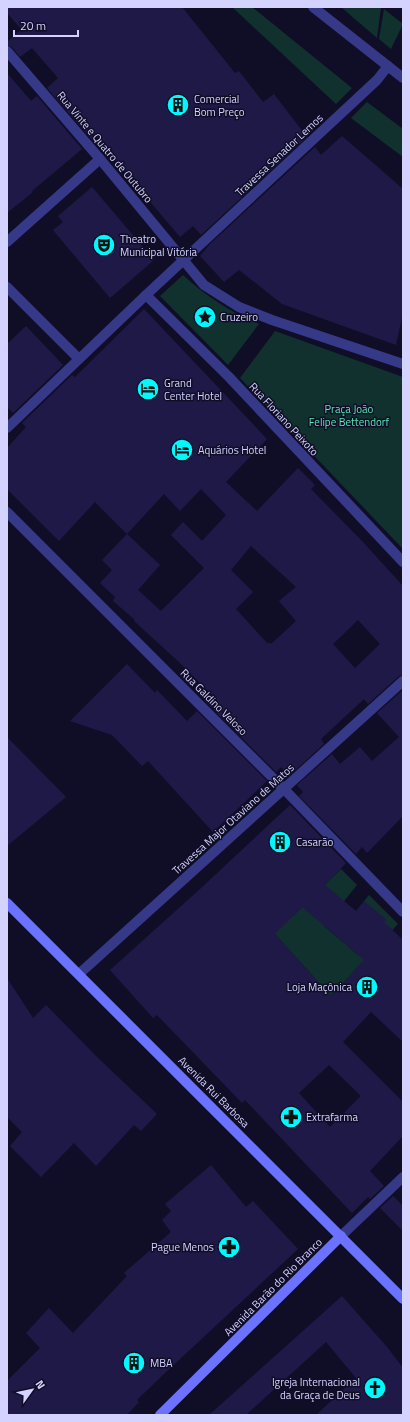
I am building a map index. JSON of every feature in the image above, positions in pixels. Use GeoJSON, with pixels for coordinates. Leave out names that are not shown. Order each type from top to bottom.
{"type":"FeatureCollection","features":[{"type":"Feature","properties":{"kind":"main road","name":"Avenida Rui Barbosa"},"geometry":{"type":"LineString","coordinates":[[7,903],[403,1299]]}},
{"type":"Feature","properties":{"kind":"main road","name":"Avenida Barão do Rio Branco"},"geometry":{"type":"LineString","coordinates":[[160,1415],[341,1236]]}},
{"type":"Feature","properties":{"kind":"street"},"geometry":{"type":"LineString","coordinates":[[313,7],[403,78]]}},
{"type":"Feature","properties":{"kind":"street","name":"Rua Vinte e Quatro de Outubro"},"geometry":{"type":"LineString","coordinates":[[7,51],[184,260]]}},
{"type":"Feature","properties":{"kind":"street","name":"Travessa Senador Lemos"},"geometry":{"type":"LineString","coordinates":[[7,428],[78,358],[377,80],[388,66]]}},
{"type":"Feature","properties":{"kind":"street"},"geometry":{"type":"LineString","coordinates":[[7,242],[100,159]]}},
{"type":"Feature","properties":{"kind":"street"},"geometry":{"type":"LineString","coordinates":[[184,260],[204,285],[239,307],[272,320],[403,364]]}},
{"type":"Feature","properties":{"kind":"street"},"geometry":{"type":"LineString","coordinates":[[7,287],[78,358]]}},
{"type":"Feature","properties":{"kind":"street","name":"Rua Floriano Peixoto"},"geometry":{"type":"LineString","coordinates":[[146,295],[229,377],[403,562]]}},
{"type":"Feature","properties":{"kind":"street","name":"Rua Galdino Veloso"},"geometry":{"type":"LineString","coordinates":[[7,512],[284,789],[403,912]]}},
{"type":"Feature","properties":{"kind":"street","name":"Travessa Major Otaviano de Matos"},"geometry":{"type":"LineString","coordinates":[[79,974],[403,681]]}},
{"type":"Feature","properties":{"kind":"street","name":"Avenida Barão do Rio Branco"},"geometry":{"type":"LineString","coordinates":[[341,1236],[403,1177]]}},
{"type":"Feature","properties":{"kind":"green space"},"geometry":{"type":"Polygon","coordinates":[[[232,7],[252,7],[352,88],[336,104],[232,7]]]}},
{"type":"Feature","properties":{"kind":"green space"},"geometry":{"type":"Polygon","coordinates":[[[341,7],[381,7],[377,38],[341,7]]]}},
{"type":"Feature","properties":{"kind":"green space"},"geometry":{"type":"Polygon","coordinates":[[[384,9],[403,24],[391,49],[379,39],[384,9]]]}},
{"type":"Feature","properties":{"kind":"green space"},"geometry":{"type":"Polygon","coordinates":[[[367,102],[403,129],[403,157],[351,118],[367,102]]]}},
{"type":"Feature","properties":{"kind":"green space"},"geometry":{"type":"Polygon","coordinates":[[[183,275],[219,303],[259,324],[228,365],[160,296],[183,275]]]}},
{"type":"Feature","properties":{"kind":"green space","name":"Praça João Felipe Bettendorf"},"geometry":{"type":"Polygon","coordinates":[[[275,331],[403,377],[403,549],[240,378],[275,331]]]}},
{"type":"Feature","properties":{"kind":"green space"},"geometry":{"type":"Polygon","coordinates":[[[341,869],[357,885],[324,926],[357,954],[364,901],[369,895],[398,924],[331,996],[273,932],[294,915],[341,869]]]}},
{"type":"Feature","properties":{"kind":"building"},"geometry":{"type":"Polygon","coordinates":[[[7,7],[182,7],[235,73],[239,71],[263,102],[274,94],[307,137],[201,235],[193,226],[180,237],[118,164],[97,136],[92,140],[47,88],[58,78],[32,48],[20,57],[12,47],[7,45],[7,42],[21,29],[7,13],[7,7]]]}},
{"type":"Feature","properties":{"kind":"building"},"geometry":{"type":"Polygon","coordinates":[[[7,73],[31,101],[37,96],[82,149],[7,213],[7,73]]]}},
{"type":"Feature","properties":{"kind":"building"},"geometry":{"type":"Polygon","coordinates":[[[342,136],[403,189],[403,313],[396,345],[282,304],[239,270],[224,282],[200,256],[210,244],[315,147],[321,155],[342,136]]]}},
{"type":"Feature","properties":{"kind":"building","name":"Theatro Municipal Vitória"},"geometry":{"type":"Polygon","coordinates":[[[92,187],[154,260],[110,298],[53,230],[63,222],[58,216],[92,187]]]}},
{"type":"Feature","properties":{"kind":"building"},"geometry":{"type":"Polygon","coordinates":[[[144,309],[267,439],[226,482],[257,511],[298,468],[315,485],[311,489],[362,541],[403,586],[403,675],[399,676],[368,704],[364,699],[321,739],[324,744],[289,776],[281,767],[276,772],[206,702],[213,696],[180,663],[134,621],[135,620],[113,601],[115,597],[100,583],[112,570],[102,560],[127,534],[95,502],[59,541],[7,489],[7,448],[26,427],[22,423],[72,375],[75,377],[144,309]],[[201,489],[180,511],[164,494],[127,534],[160,565],[138,590],[161,611],[204,568],[171,535],[183,522],[202,541],[226,515],[201,489]],[[251,546],[231,570],[253,592],[236,609],[268,644],[269,642],[271,644],[296,621],[279,601],[296,587],[251,546]],[[358,620],[333,644],[355,668],[380,644],[358,620]]]}},
{"type":"Feature","properties":{"kind":"building"},"geometry":{"type":"Polygon","coordinates":[[[26,326],[63,365],[13,413],[7,407],[7,344],[26,326]]]}},
{"type":"Feature","properties":{"kind":"building"},"geometry":{"type":"Polygon","coordinates":[[[127,664],[155,693],[157,690],[187,721],[197,711],[267,781],[213,832],[148,761],[142,766],[112,735],[70,721],[127,664]]]}},
{"type":"Feature","properties":{"kind":"building"},"geometry":{"type":"Polygon","coordinates":[[[403,690],[403,816],[367,853],[362,847],[356,854],[299,796],[303,792],[297,785],[332,754],[340,764],[360,747],[372,761],[399,737],[377,713],[403,690]]]}},
{"type":"Feature","properties":{"kind":"building"},"geometry":{"type":"Polygon","coordinates":[[[7,737],[66,797],[7,846],[7,737]]]}},
{"type":"Feature","properties":{"kind":"building"},"geometry":{"type":"Polygon","coordinates":[[[290,805],[346,863],[325,885],[356,911],[364,901],[386,919],[384,922],[403,940],[403,1042],[371,1012],[343,1042],[403,1102],[403,1136],[370,1171],[384,1186],[370,1199],[368,1197],[352,1213],[245,1100],[242,1103],[157,1015],[153,1018],[110,970],[290,805]],[[302,907],[275,934],[331,996],[364,960],[302,907]],[[329,1065],[299,1093],[330,1127],[361,1096],[329,1065]]]}},
{"type":"Feature","properties":{"kind":"building"},"geometry":{"type":"Polygon","coordinates":[[[7,978],[33,1018],[46,1005],[96,1056],[157,1114],[141,1131],[134,1125],[96,1166],[74,1143],[41,1177],[10,1146],[22,1132],[7,1117],[7,978]]]}},
{"type":"Feature","properties":{"kind":"building"},"geometry":{"type":"Polygon","coordinates":[[[211,1165],[246,1207],[253,1201],[298,1249],[137,1400],[139,1402],[127,1415],[7,1415],[7,1381],[40,1348],[26,1333],[49,1308],[73,1333],[127,1276],[124,1273],[171,1232],[162,1220],[171,1211],[165,1204],[211,1165]]]}},
{"type":"Feature","properties":{"kind":"building"},"geometry":{"type":"Polygon","coordinates":[[[393,1196],[403,1206],[403,1231],[380,1208],[393,1196]]]}},
{"type":"Feature","properties":{"kind":"building"},"geometry":{"type":"Polygon","coordinates":[[[342,1296],[387,1347],[403,1368],[403,1415],[316,1415],[356,1378],[326,1342],[246,1415],[209,1415],[342,1296]]]}},
{"type":"Feature","properties":{"kind":"place","name":"Comercial Bom Preço"},"geometry":{"type":"Point","coordinates":[178,105]}},
{"type":"Feature","properties":{"kind":"place","name":"Theatro Municipal Vitória"},"geometry":{"type":"Point","coordinates":[104,245]}},
{"type":"Feature","properties":{"kind":"place","name":"Cruzeiro"},"geometry":{"type":"Point","coordinates":[205,317]}},
{"type":"Feature","properties":{"kind":"place","name":"Grand Center Hotel"},"geometry":{"type":"Point","coordinates":[148,389]}},
{"type":"Feature","properties":{"kind":"place","name":"Aquários Hotel"},"geometry":{"type":"Point","coordinates":[182,450]}},
{"type":"Feature","properties":{"kind":"place","name":"Casarão"},"geometry":{"type":"Point","coordinates":[280,842]}},
{"type":"Feature","properties":{"kind":"place","name":"Loja Maçônica"},"geometry":{"type":"Point","coordinates":[367,987]}},
{"type":"Feature","properties":{"kind":"place","name":"Extrafarma"},"geometry":{"type":"Point","coordinates":[291,1117]}},
{"type":"Feature","properties":{"kind":"place","name":"Pague Menos"},"geometry":{"type":"Point","coordinates":[229,1247]}},
{"type":"Feature","properties":{"kind":"place","name":"MBA"},"geometry":{"type":"Point","coordinates":[134,1363]}},
{"type":"Feature","properties":{"kind":"place","name":"Igreja Internacional da Graça de Deus"},"geometry":{"type":"Point","coordinates":[375,1388]}}]}
